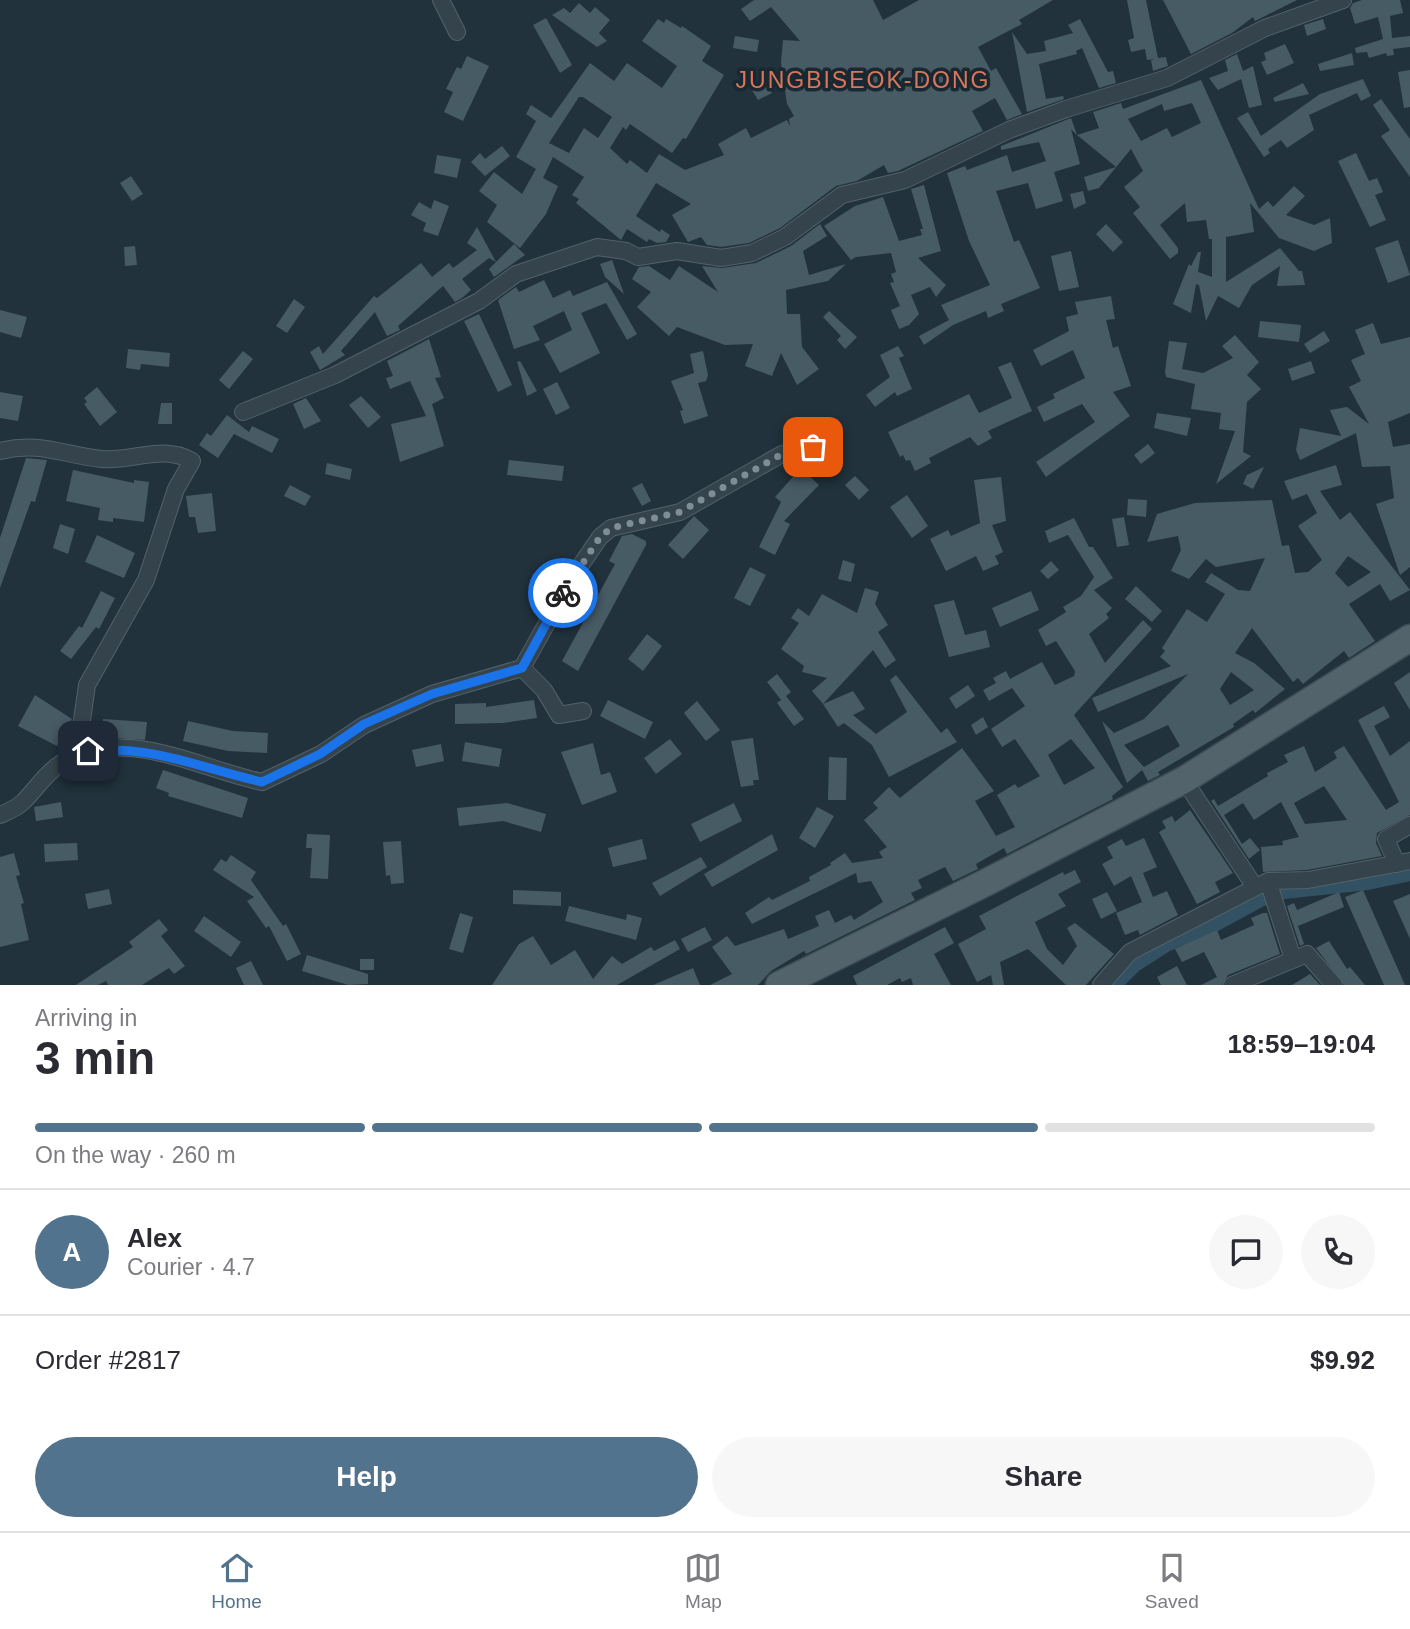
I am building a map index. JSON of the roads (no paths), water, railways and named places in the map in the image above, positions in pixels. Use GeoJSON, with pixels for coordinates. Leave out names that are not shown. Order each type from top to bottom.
{"type":"FeatureCollection","features":[{"type":"Feature","properties":{"kind":"main road"},"geometry":{"type":"LineString","coordinates":[[792,982],[1184,780],[1235,751],[1410,638]]}},
{"type":"Feature","properties":{"kind":"street"},"geometry":{"type":"LineString","coordinates":[[441,0],[457,32]]}},
{"type":"Feature","properties":{"kind":"street"},"geometry":{"type":"LineString","coordinates":[[243,412],[335,375],[479,301],[516,274],[597,247],[625,251],[638,257],[677,251],[721,258],[752,253],[785,237],[842,195],[905,180],[1009,130],[1066,108],[1167,78],[1265,28],[1343,0]]}},
{"type":"Feature","properties":{"kind":"street"},"geometry":{"type":"LineString","coordinates":[[0,452],[25,445],[104,460],[156,453],[181,455],[192,461],[176,489],[146,580],[86,685],[77,755]]}},
{"type":"Feature","properties":{"kind":"street"},"geometry":{"type":"LineString","coordinates":[[0,816],[22,804],[43,778],[77,755],[118,748],[148,751],[262,782],[320,754],[364,724],[432,694],[522,668],[572,578],[600,537],[611,528],[680,512],[782,454],[813,447]]}},
{"type":"Feature","properties":{"kind":"street"},"geometry":{"type":"LineString","coordinates":[[522,668],[544,690],[559,715],[583,711]]}},
{"type":"Feature","properties":{"kind":"street"},"geometry":{"type":"LineString","coordinates":[[1184,780],[1266,889],[1293,959]]}},
{"type":"Feature","properties":{"kind":"street"},"geometry":{"type":"LineString","coordinates":[[1101,985],[1130,953],[1266,889],[1404,862],[1386,839],[1410,825]]}},
{"type":"Feature","properties":{"kind":"street"},"geometry":{"type":"LineString","coordinates":[[1232,985],[1307,954],[1334,985]]}},
{"type":"Feature","properties":{"kind":"waterway"},"geometry":{"type":"LineString","coordinates":[[1115,985],[1135,965],[1166,945],[1207,929],[1266,897],[1284,892],[1368,883],[1410,874]]}},
{"type":"Feature","properties":{"kind":"district","name":"JUNGBISEOK-DONG"},"geometry":{"type":"Point","coordinates":[863,80]}}]}
